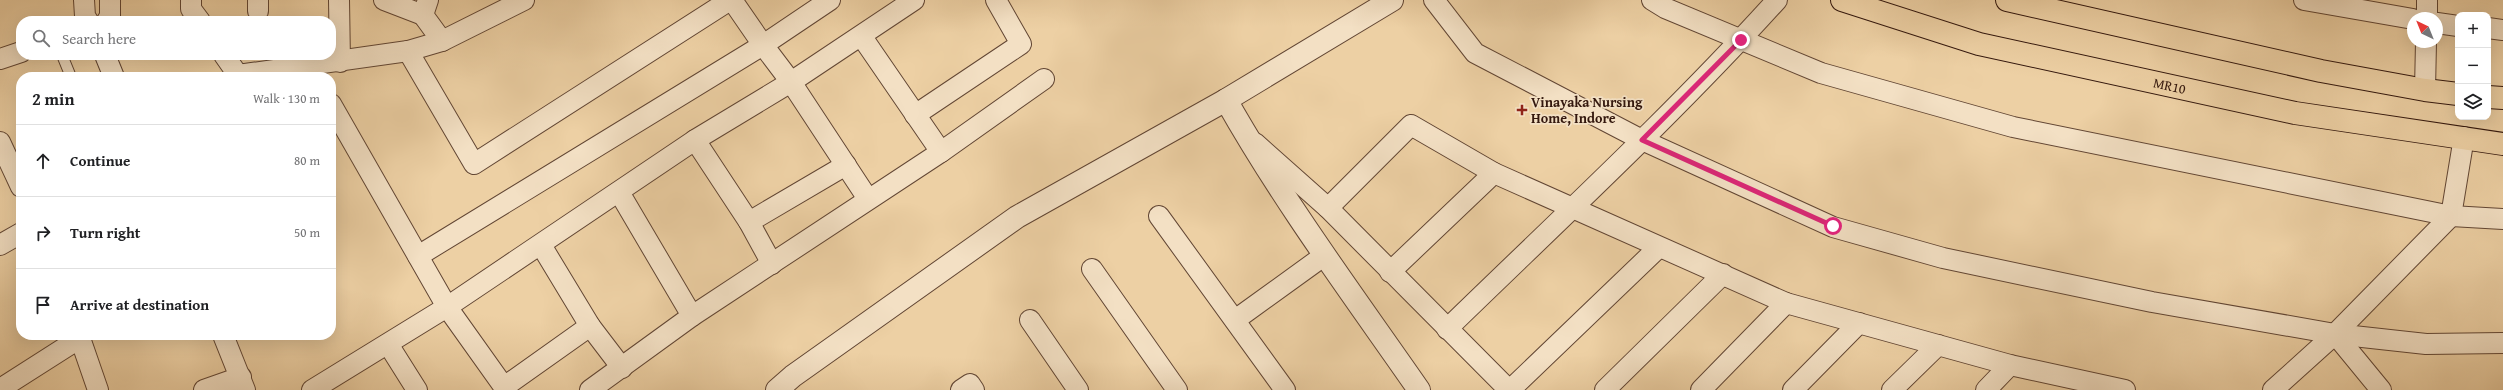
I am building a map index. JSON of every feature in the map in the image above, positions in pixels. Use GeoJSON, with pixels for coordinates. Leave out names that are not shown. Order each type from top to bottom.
{"type":"FeatureCollection","features":[{"type":"Feature","properties":{"kind":"main road","name":"MR10"},"geometry":{"type":"LineString","coordinates":[[1842,0],[1979,44],[2295,112],[2503,144]]}},
{"type":"Feature","properties":{"kind":"main road"},"geometry":{"type":"LineString","coordinates":[[2007,0],[2321,71],[2425,90],[2455,94]]}},
{"type":"Feature","properties":{"kind":"main road"},"geometry":{"type":"LineString","coordinates":[[2491,97],[2503,98]]}},
{"type":"Feature","properties":{"kind":"street"},"geometry":{"type":"LineString","coordinates":[[84,0],[85,16]]}},
{"type":"Feature","properties":{"kind":"street"},"geometry":{"type":"LineString","coordinates":[[110,0],[110,16]]}},
{"type":"Feature","properties":{"kind":"street"},"geometry":{"type":"LineString","coordinates":[[191,0],[191,9],[196,16]]}},
{"type":"Feature","properties":{"kind":"street"},"geometry":{"type":"LineString","coordinates":[[339,0],[340,62]]}},
{"type":"Feature","properties":{"kind":"street"},"geometry":{"type":"LineString","coordinates":[[384,0],[426,8],[442,41]]}},
{"type":"Feature","properties":{"kind":"street"},"geometry":{"type":"LineString","coordinates":[[287,72],[312,70],[340,62],[408,51],[442,41],[524,0]]}},
{"type":"Feature","properties":{"kind":"street"},"geometry":{"type":"LineString","coordinates":[[408,51],[474,164],[731,0],[763,46],[792,82],[868,199]]}},
{"type":"Feature","properties":{"kind":"street"},"geometry":{"type":"LineString","coordinates":[[418,256],[763,46],[830,0]]}},
{"type":"Feature","properties":{"kind":"street"},"geometry":{"type":"LineString","coordinates":[[319,388],[540,245],[695,140],[792,82],[862,37],[914,0]]}},
{"type":"Feature","properties":{"kind":"street"},"geometry":{"type":"LineString","coordinates":[[915,114],[1021,44],[996,0]]}},
{"type":"Feature","properties":{"kind":"street"},"geometry":{"type":"LineString","coordinates":[[777,390],[793,376],[1017,217],[1226,100],[1392,0]]}},
{"type":"Feature","properties":{"kind":"street"},"geometry":{"type":"LineString","coordinates":[[1434,0],[1476,53],[1642,140],[1840,229],[1959,261],[2152,302],[2334,334],[2426,344],[2503,343]]}},
{"type":"Feature","properties":{"kind":"street"},"geometry":{"type":"LineString","coordinates":[[1652,0],[1665,8],[1821,73],[2013,127],[2451,216],[2503,219]]}},
{"type":"Feature","properties":{"kind":"street"},"geometry":{"type":"LineString","coordinates":[[1447,330],[1642,140],[1741,40],[1777,0]]}},
{"type":"Feature","properties":{"kind":"street"},"geometry":{"type":"LineString","coordinates":[[2304,0],[2407,18]]}},
{"type":"Feature","properties":{"kind":"street"},"geometry":{"type":"LineString","coordinates":[[2427,12],[2428,0]]}},
{"type":"Feature","properties":{"kind":"street"},"geometry":{"type":"LineString","coordinates":[[2443,24],[2455,26]]}},
{"type":"Feature","properties":{"kind":"street"},"geometry":{"type":"LineString","coordinates":[[2491,28],[2503,30]]}},
{"type":"Feature","properties":{"kind":"street"},"geometry":{"type":"LineString","coordinates":[[862,37],[940,152]]}},
{"type":"Feature","properties":{"kind":"street"},"geometry":{"type":"LineString","coordinates":[[2425,90],[2426,48]]}},
{"type":"Feature","properties":{"kind":"street"},"geometry":{"type":"LineString","coordinates":[[0,59],[16,54]]}},
{"type":"Feature","properties":{"kind":"street"},"geometry":{"type":"LineString","coordinates":[[107,60],[112,72]]}},
{"type":"Feature","properties":{"kind":"street"},"geometry":{"type":"LineString","coordinates":[[227,60],[235,72]]}},
{"type":"Feature","properties":{"kind":"street"},"geometry":{"type":"LineString","coordinates":[[590,390],[692,316],[940,152],[1044,79]]}},
{"type":"Feature","properties":{"kind":"street"},"geometry":{"type":"LineString","coordinates":[[1226,100],[1246,135],[1325,255],[1419,390]]}},
{"type":"Feature","properties":{"kind":"street"},"geometry":{"type":"LineString","coordinates":[[336,113],[447,306],[504,387],[590,326]]}},
{"type":"Feature","properties":{"kind":"street"},"geometry":{"type":"LineString","coordinates":[[1328,208],[1411,125],[1494,173],[1573,207],[1658,248],[1722,274],[1786,303],[2010,365],[2125,390]]}},
{"type":"Feature","properties":{"kind":"street"},"geometry":{"type":"LineString","coordinates":[[1246,135],[1328,208],[1447,330],[1510,390],[1658,248]]}},
{"type":"Feature","properties":{"kind":"street"},"geometry":{"type":"LineString","coordinates":[[2273,390],[2334,334],[2451,216],[2464,137]]}},
{"type":"Feature","properties":{"kind":"street"},"geometry":{"type":"LineString","coordinates":[[695,140],[749,222],[772,264]]}},
{"type":"Feature","properties":{"kind":"street"},"geometry":{"type":"LineString","coordinates":[[0,142],[16,176]]}},
{"type":"Feature","properties":{"kind":"street"},"geometry":{"type":"LineString","coordinates":[[749,222],[846,165]]}},
{"type":"Feature","properties":{"kind":"street"},"geometry":{"type":"LineString","coordinates":[[1390,272],[1494,173]]}},
{"type":"Feature","properties":{"kind":"street"},"geometry":{"type":"LineString","coordinates":[[619,192],[692,316]]}},
{"type":"Feature","properties":{"kind":"street"},"geometry":{"type":"LineString","coordinates":[[1159,216],[1285,390]]}},
{"type":"Feature","properties":{"kind":"street"},"geometry":{"type":"LineString","coordinates":[[0,245],[16,236]]}},
{"type":"Feature","properties":{"kind":"street"},"geometry":{"type":"LineString","coordinates":[[540,245],[590,326],[622,368]]}},
{"type":"Feature","properties":{"kind":"street"},"geometry":{"type":"LineString","coordinates":[[1235,320],[1325,255]]}},
{"type":"Feature","properties":{"kind":"street"},"geometry":{"type":"LineString","coordinates":[[1092,269],[1177,390]]}},
{"type":"Feature","properties":{"kind":"street"},"geometry":{"type":"LineString","coordinates":[[1605,390],[1722,274]]}},
{"type":"Feature","properties":{"kind":"street"},"geometry":{"type":"LineString","coordinates":[[1700,390],[1786,303]]}},
{"type":"Feature","properties":{"kind":"street"},"geometry":{"type":"LineString","coordinates":[[1030,320],[1078,390]]}},
{"type":"Feature","properties":{"kind":"street"},"geometry":{"type":"LineString","coordinates":[[1793,390],[1859,323]]}},
{"type":"Feature","properties":{"kind":"street"},"geometry":{"type":"LineString","coordinates":[[2334,334],[2377,389]]}},
{"type":"Feature","properties":{"kind":"street"},"geometry":{"type":"LineString","coordinates":[[0,389],[74,340]]}},
{"type":"Feature","properties":{"kind":"street"},"geometry":{"type":"LineString","coordinates":[[81,340],[98,390]]}},
{"type":"Feature","properties":{"kind":"street"},"geometry":{"type":"LineString","coordinates":[[204,390],[243,383],[225,340]]}},
{"type":"Feature","properties":{"kind":"street"},"geometry":{"type":"LineString","coordinates":[[388,344],[417,390]]}},
{"type":"Feature","properties":{"kind":"street"},"geometry":{"type":"LineString","coordinates":[[1892,390],[1938,345]]}},
{"type":"Feature","properties":{"kind":"street"},"geometry":{"type":"LineString","coordinates":[[1986,390],[2010,365]]}},
{"type":"Feature","properties":{"kind":"street"},"geometry":{"type":"LineString","coordinates":[[961,390],[970,384],[974,390]]}},
{"type":"Feature","properties":{"kind":"lane"},"geometry":{"type":"LineString","coordinates":[[64,60],[69,72]]}},
{"type":"Feature","properties":{"kind":"place","name":"Vinayaka Nursing Home, Indore"},"geometry":{"type":"Point","coordinates":[1522,110]}},
{"type":"Feature","properties":{"kind":"route"},"geometry":{"type":"LineString","coordinates":[[1741,40],[1642,140],[1833,226]]}}]}
